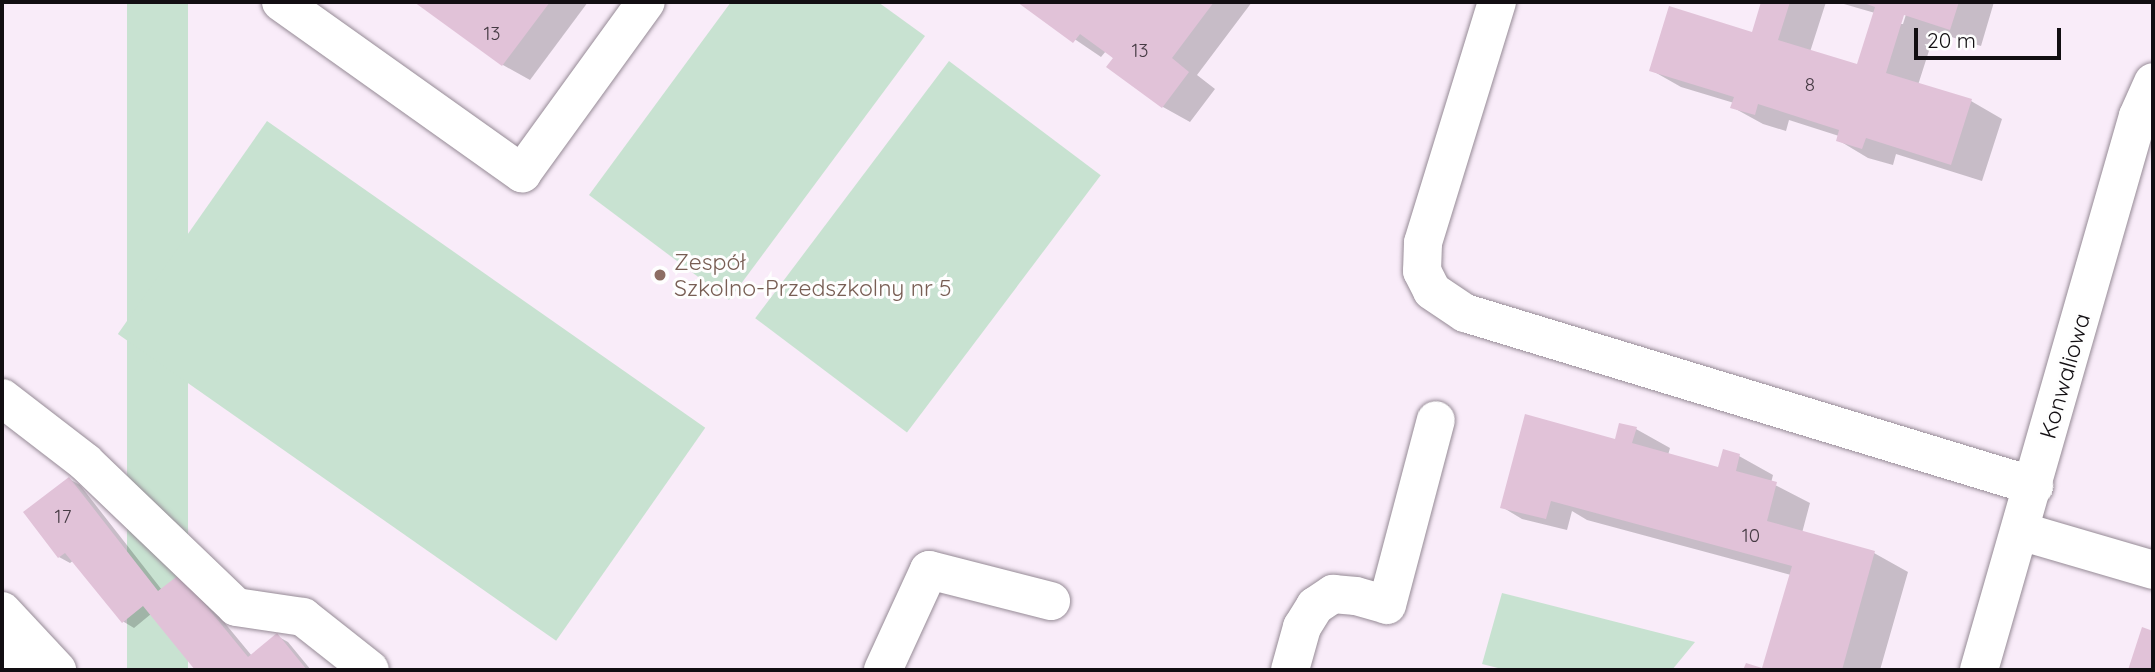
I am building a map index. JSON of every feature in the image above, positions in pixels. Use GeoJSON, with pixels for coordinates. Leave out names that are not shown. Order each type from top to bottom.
{"type":"FeatureCollection","features":[{"type":"Feature","properties":{"kind":"street"},"geometry":{"type":"LineString","coordinates":[[281,2],[522,173],[646,2]]}},
{"type":"Feature","properties":{"kind":"street"},"geometry":{"type":"LineString","coordinates":[[1497,2],[1423,243],[1422,271],[1432,291],[1465,313],[2034,486]]}},
{"type":"Feature","properties":{"kind":"street","name":"Konwaliowa"},"geometry":{"type":"LineString","coordinates":[[1979,670],[2034,486],[2138,116],[2153,82]]}},
{"type":"Feature","properties":{"kind":"street"},"geometry":{"type":"LineString","coordinates":[[2,398],[85,462],[236,607],[303,617],[370,670]]}},
{"type":"Feature","properties":{"kind":"street"},"geometry":{"type":"LineString","coordinates":[[1290,670],[1302,626],[1315,606],[1334,594],[1356,596],[1387,606],[1436,420]]}},
{"type":"Feature","properties":{"kind":"street"},"geometry":{"type":"LineString","coordinates":[[2020,531],[2153,570]]}},
{"type":"Feature","properties":{"kind":"street"},"geometry":{"type":"LineString","coordinates":[[883,670],[929,570],[1051,601]]}},
{"type":"Feature","properties":{"kind":"street"},"geometry":{"type":"LineString","coordinates":[[2,611],[57,670]]}},
{"type":"Feature","properties":{"kind":"street"},"geometry":{"type":"LineString","coordinates":[[2,648],[17,670]]}},
{"type":"Feature","properties":{"kind":"green space"},"geometry":{"type":"Polygon","coordinates":[[[127,2],[188,2],[188,670],[127,670],[127,2]]]}},
{"type":"Feature","properties":{"kind":"green space"},"geometry":{"type":"Polygon","coordinates":[[[731,2],[878,2],[925,36],[729,300],[589,195],[731,2]]]}},
{"type":"Feature","properties":{"kind":"green space"},"geometry":{"type":"Polygon","coordinates":[[[949,61],[1101,175],[907,433],[755,318],[949,61]]]}},
{"type":"Feature","properties":{"kind":"green space"},"geometry":{"type":"Polygon","coordinates":[[[267,121],[705,428],[556,641],[118,334],[267,121]]]}},
{"type":"Feature","properties":{"kind":"green space"},"geometry":{"type":"Polygon","coordinates":[[[1502,593],[1695,642],[1672,670],[1506,670],[1482,664],[1502,593]]]}},
{"type":"Feature","properties":{"kind":"building"},"geometry":{"type":"Polygon","coordinates":[[[414,2],[550,2],[502,66],[414,2]]]}},
{"type":"Feature","properties":{"kind":"building"},"geometry":{"type":"Polygon","coordinates":[[[1017,2],[1214,2],[1172,58],[1189,72],[1162,108],[1106,67],[1113,58],[1080,34],[1073,43],[1017,2]]]}},
{"type":"Feature","properties":{"kind":"building"},"geometry":{"type":"Polygon","coordinates":[[[1761,2],[1790,2],[1778,40],[1857,64],[1875,7],[1861,2],[1959,2],[1950,30],[1904,15],[1886,73],[1972,99],[1951,165],[1866,138],[1862,149],[1836,141],[1839,130],[1758,104],[1755,115],[1730,108],[1734,97],[1649,71],[1669,6],[1752,32],[1761,2]]]}},
{"type":"Feature","properties":{"kind":"building"},"geometry":{"type":"Polygon","coordinates":[[[1525,414],[1615,439],[1619,423],[1637,427],[1632,443],[1718,467],[1723,449],[1740,454],[1736,471],[1777,482],[1767,521],[1875,551],[1842,670],[1743,670],[1746,663],[1762,668],[1792,566],[1551,501],[1546,519],[1500,508],[1525,414]]]}},
{"type":"Feature","properties":{"kind":"building"},"geometry":{"type":"Polygon","coordinates":[[[69,477],[158,591],[180,574],[248,657],[277,633],[307,670],[195,670],[143,606],[122,623],[65,553],[58,558],[23,512],[69,477]]]}},
{"type":"Feature","properties":{"kind":"building"},"geometry":{"type":"Polygon","coordinates":[[[2142,627],[2153,631],[2153,670],[2128,670],[2142,627]]]}},
{"type":"Feature","properties":{"kind":"place","name":"Zespół Szkolno-Przedszkolny nr 5"},"geometry":{"type":"Point","coordinates":[660,275]}}]}
